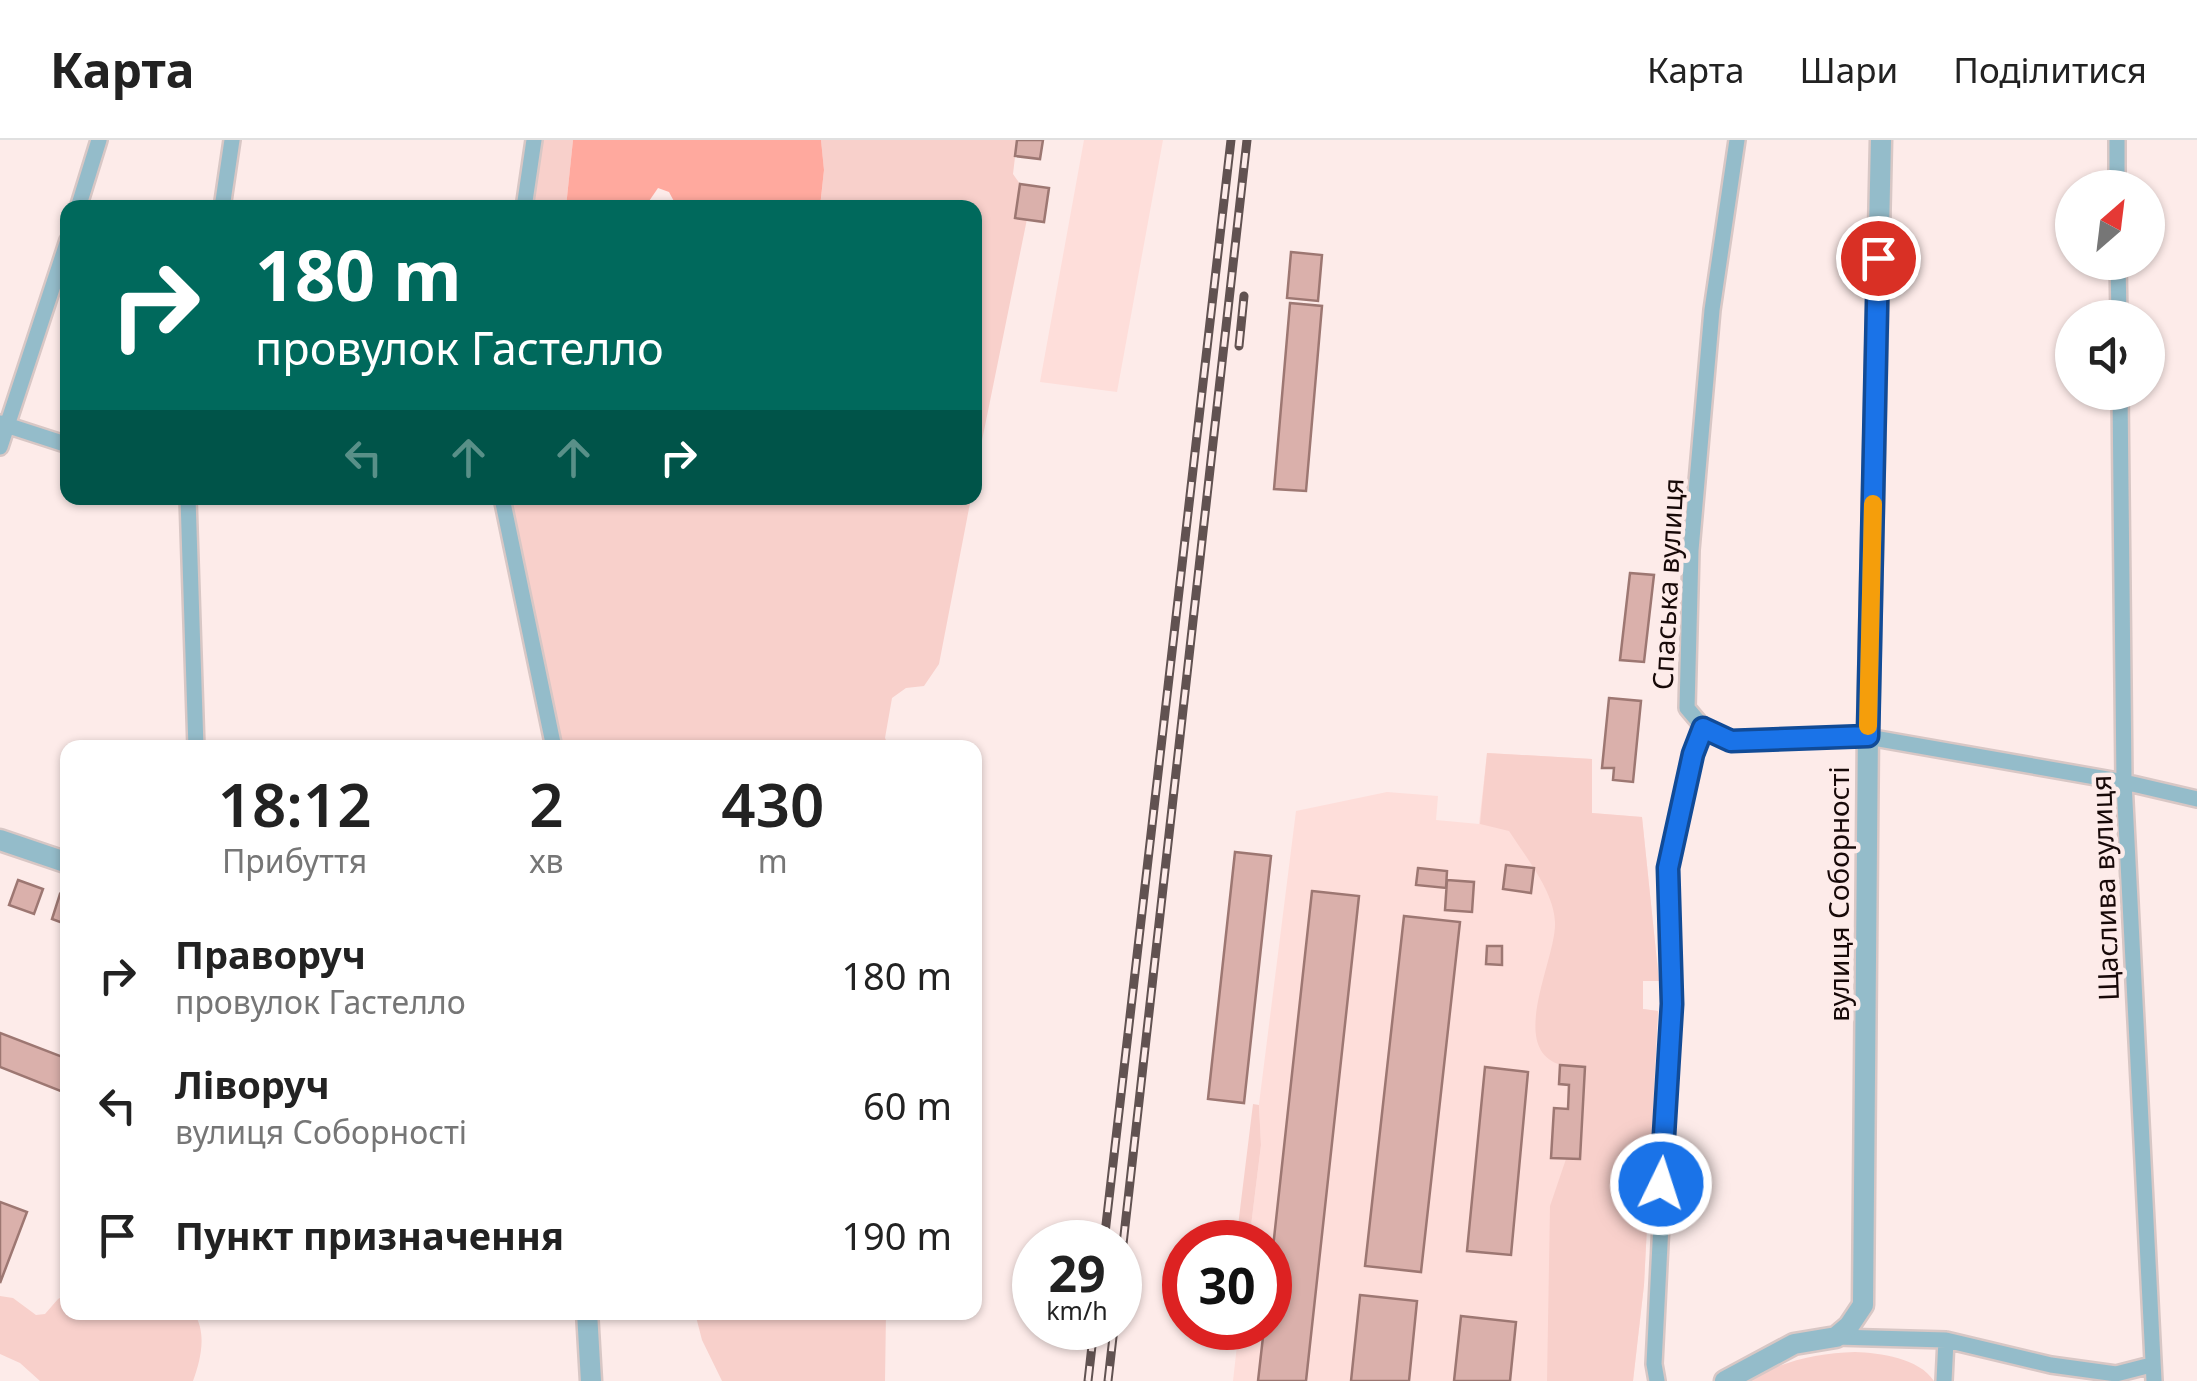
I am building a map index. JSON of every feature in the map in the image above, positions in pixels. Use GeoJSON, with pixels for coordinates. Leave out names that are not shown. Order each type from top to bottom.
{"type":"FeatureCollection","features":[{"type":"Feature","properties":{"kind":"street"},"geometry":{"type":"LineString","coordinates":[[80,200],[99,140]]}},
{"type":"Feature","properties":{"kind":"street"},"geometry":{"type":"LineString","coordinates":[[223,200],[232,140]]}},
{"type":"Feature","properties":{"kind":"street"},"geometry":{"type":"LineString","coordinates":[[525,200],[534,140]]}},
{"type":"Feature","properties":{"kind":"street","name":"Спаська вулиця"},"geometry":{"type":"LineString","coordinates":[[1703,728],[1686,708],[1691,550],[1712,310],[1737,140]]}},
{"type":"Feature","properties":{"kind":"street","name":"вулиця Соборності"},"geometry":{"type":"LineString","coordinates":[[1836,1338],[1850,1326],[1863,1305],[1868,736],[1881,140]]}},
{"type":"Feature","properties":{"kind":"street"},"geometry":{"type":"LineString","coordinates":[[2117,140],[2118,170]]}},
{"type":"Feature","properties":{"kind":"street"},"geometry":{"type":"LineString","coordinates":[[0,447],[4,424],[60,263]]}},
{"type":"Feature","properties":{"kind":"street","name":"Щаслива вулиця"},"geometry":{"type":"LineString","coordinates":[[2120,410],[2124,782],[2152,1373]]}},
{"type":"Feature","properties":{"kind":"street"},"geometry":{"type":"LineString","coordinates":[[4,424],[60,442]]}},
{"type":"Feature","properties":{"kind":"street"},"geometry":{"type":"LineString","coordinates":[[188,505],[196,740]]}},
{"type":"Feature","properties":{"kind":"street"},"geometry":{"type":"LineString","coordinates":[[504,505],[553,740]]}},
{"type":"Feature","properties":{"kind":"street"},"geometry":{"type":"LineString","coordinates":[[1657,1381],[1654,1364],[1672,1004],[1668,868],[1693,754],[1703,728],[1731,741],[1868,736],[2197,799]]}},
{"type":"Feature","properties":{"kind":"street"},"geometry":{"type":"LineString","coordinates":[[0,840],[60,860]]}},
{"type":"Feature","properties":{"kind":"street"},"geometry":{"type":"LineString","coordinates":[[588,1320],[592,1381]]}},
{"type":"Feature","properties":{"kind":"street"},"geometry":{"type":"LineString","coordinates":[[1725,1381],[1794,1344],[1836,1338],[1946,1340],[2052,1364],[2116,1374],[2152,1373]]}},
{"type":"Feature","properties":{"kind":"street"},"geometry":{"type":"LineString","coordinates":[[1944,1381],[1946,1340]]}},
{"type":"Feature","properties":{"kind":"shaded area"},"geometry":{"type":"Polygon","coordinates":[[[542,140],[573,140],[567,200],[533,200],[542,140]]]}},
{"type":"Feature","properties":{"kind":"shaded area"},"geometry":{"type":"Polygon","coordinates":[[[573,140],[821,140],[824,170],[821,200],[673,200],[669,192],[658,188],[650,200],[567,200],[573,140]]]}},
{"type":"Feature","properties":{"kind":"shaded area"},"geometry":{"type":"Polygon","coordinates":[[[821,140],[1017,140],[1013,174],[1020,184],[1016,217],[1027,219],[982,441],[982,200],[821,200],[824,170],[821,140]]]}},
{"type":"Feature","properties":{"kind":"shaded area"},"geometry":{"type":"Polygon","coordinates":[[[1084,140],[1163,140],[1117,392],[1040,382],[1084,140]]]}},
{"type":"Feature","properties":{"kind":"shaded area"},"geometry":{"type":"Polygon","coordinates":[[[509,505],[970,505],[939,664],[924,686],[906,688],[892,698],[886,740],[558,740],[509,505]]]}},
{"type":"Feature","properties":{"kind":"shaded area"},"geometry":{"type":"Polygon","coordinates":[[[1487,753],[1592,759],[1592,813],[1642,817],[1659,981],[1643,981],[1643,1009],[1658,1011],[1644,1285],[1633,1381],[1233,1381],[1237,1350],[1292,1350],[1292,1220],[1252,1220],[1261,1145],[1259,1104],[1296,811],[1387,792],[1438,796],[1436,820],[1479,824],[1487,753]]]}},
{"type":"Feature","properties":{"kind":"shaded area"},"geometry":{"type":"Polygon","coordinates":[[[1487,753],[1592,759],[1592,813],[1642,817],[1659,981],[1643,981],[1643,1009],[1658,1011],[1644,1285],[1633,1381],[1547,1381],[1550,1206],[1566,1159],[1580,1159],[1585,1067],[1561,1065],[1545,1056],[1537,1041],[1538,1001],[1554,938],[1553,910],[1538,874],[1509,831],[1480,824],[1487,753]]]}},
{"type":"Feature","properties":{"kind":"shaded area"},"geometry":{"type":"Polygon","coordinates":[[[1253,1104],[1259,1105],[1261,1145],[1252,1220],[1239,1220],[1253,1104]]]}},
{"type":"Feature","properties":{"kind":"shaded area"},"geometry":{"type":"Polygon","coordinates":[[[0,1296],[13,1298],[36,1315],[45,1314],[58,1299],[60,1320],[198,1320],[202,1338],[193,1381],[40,1381],[20,1363],[0,1354],[0,1296]]]}},
{"type":"Feature","properties":{"kind":"shaded area"},"geometry":{"type":"Polygon","coordinates":[[[697,1320],[886,1320],[885,1381],[722,1381],[697,1320]]]}},
{"type":"Feature","properties":{"kind":"shaded area"},"geometry":{"type":"Polygon","coordinates":[[[1855,1352],[1909,1362],[1934,1381],[1746,1381],[1799,1360],[1855,1352]]]}},
{"type":"Feature","properties":{"kind":"building"},"geometry":{"type":"Polygon","coordinates":[[[1017,140],[1043,140],[1040,159],[1015,156],[1017,140]]]}},
{"type":"Feature","properties":{"kind":"building"},"geometry":{"type":"Polygon","coordinates":[[[1020,184],[1049,188],[1044,222],[1015,218],[1020,184]]]}},
{"type":"Feature","properties":{"kind":"building"},"geometry":{"type":"Polygon","coordinates":[[[1291,252],[1322,255],[1318,301],[1287,298],[1291,252]]]}},
{"type":"Feature","properties":{"kind":"building"},"geometry":{"type":"Polygon","coordinates":[[[1290,303],[1322,306],[1306,491],[1274,489],[1290,303]]]}},
{"type":"Feature","properties":{"kind":"building"},"geometry":{"type":"Polygon","coordinates":[[[1630,573],[1654,575],[1644,662],[1620,660],[1630,573]]]}},
{"type":"Feature","properties":{"kind":"building"},"geometry":{"type":"Polygon","coordinates":[[[1609,698],[1641,701],[1633,782],[1613,780],[1614,768],[1602,768],[1609,698]]]}},
{"type":"Feature","properties":{"kind":"building"},"geometry":{"type":"Polygon","coordinates":[[[1235,852],[1271,856],[1244,1103],[1208,1099],[1235,852]]]}},
{"type":"Feature","properties":{"kind":"building"},"geometry":{"type":"Polygon","coordinates":[[[1506,865],[1534,868],[1531,893],[1503,889],[1506,865]]]}},
{"type":"Feature","properties":{"kind":"building"},"geometry":{"type":"Polygon","coordinates":[[[1418,868],[1447,871],[1446,888],[1416,885],[1418,868]]]}},
{"type":"Feature","properties":{"kind":"building"},"geometry":{"type":"Polygon","coordinates":[[[18,880],[43,889],[34,914],[9,905],[18,880]]]}},
{"type":"Feature","properties":{"kind":"building"},"geometry":{"type":"Polygon","coordinates":[[[1447,880],[1474,882],[1472,912],[1445,910],[1447,880]]]}},
{"type":"Feature","properties":{"kind":"building"},"geometry":{"type":"Polygon","coordinates":[[[1312,891],[1359,896],[1306,1381],[1258,1381],[1262,1350],[1292,1350],[1292,1220],[1276,1220],[1312,891]]]}},
{"type":"Feature","properties":{"kind":"building"},"geometry":{"type":"Polygon","coordinates":[[[60,894],[60,922],[52,919],[60,894]]]}},
{"type":"Feature","properties":{"kind":"building"},"geometry":{"type":"Polygon","coordinates":[[[1404,916],[1460,922],[1421,1272],[1365,1266],[1404,916]]]}},
{"type":"Feature","properties":{"kind":"building"},"geometry":{"type":"Polygon","coordinates":[[[1487,946],[1502,946],[1502,965],[1486,964],[1487,946]]]}},
{"type":"Feature","properties":{"kind":"building"},"geometry":{"type":"Polygon","coordinates":[[[0,1033],[60,1056],[60,1091],[0,1067],[0,1033]]]}},
{"type":"Feature","properties":{"kind":"building"},"geometry":{"type":"Polygon","coordinates":[[[1560,1065],[1585,1067],[1580,1159],[1551,1158],[1554,1108],[1568,1109],[1569,1085],[1559,1084],[1560,1065]]]}},
{"type":"Feature","properties":{"kind":"building"},"geometry":{"type":"Polygon","coordinates":[[[1485,1067],[1528,1072],[1511,1255],[1467,1251],[1485,1067]]]}},
{"type":"Feature","properties":{"kind":"building"},"geometry":{"type":"Polygon","coordinates":[[[0,1202],[27,1212],[0,1283],[0,1202]]]}},
{"type":"Feature","properties":{"kind":"building"},"geometry":{"type":"Polygon","coordinates":[[[1360,1295],[1417,1301],[1409,1381],[1351,1381],[1360,1295]]]}},
{"type":"Feature","properties":{"kind":"building"},"geometry":{"type":"Polygon","coordinates":[[[1461,1316],[1516,1322],[1510,1381],[1454,1381],[1461,1316]]]}},
{"type":"Feature","properties":{"kind":"railway"},"geometry":{"type":"LineString","coordinates":[[1107,1220],[1231,140]]}},
{"type":"Feature","properties":{"kind":"railway"},"geometry":{"type":"LineString","coordinates":[[1126,1220],[1247,140]]}},
{"type":"Feature","properties":{"kind":"railway"},"geometry":{"type":"LineString","coordinates":[[1239,346],[1244,296]]}},
{"type":"Feature","properties":{"kind":"railway"},"geometry":{"type":"LineString","coordinates":[[1088,1381],[1092,1350]]}},
{"type":"Feature","properties":{"kind":"railway"},"geometry":{"type":"LineString","coordinates":[[1108,1381],[1112,1350]]}},
{"type":"Feature","properties":{"kind":"slow traffic"},"geometry":{"type":"LineString","coordinates":[[1868,726],[1873,504]]}},
{"type":"Feature","properties":{"kind":"route"},"geometry":{"type":"LineString","coordinates":[[1661,1184],[1672,1004],[1668,868],[1693,754],[1703,728],[1731,741],[1868,736],[1878,258]]}}]}
